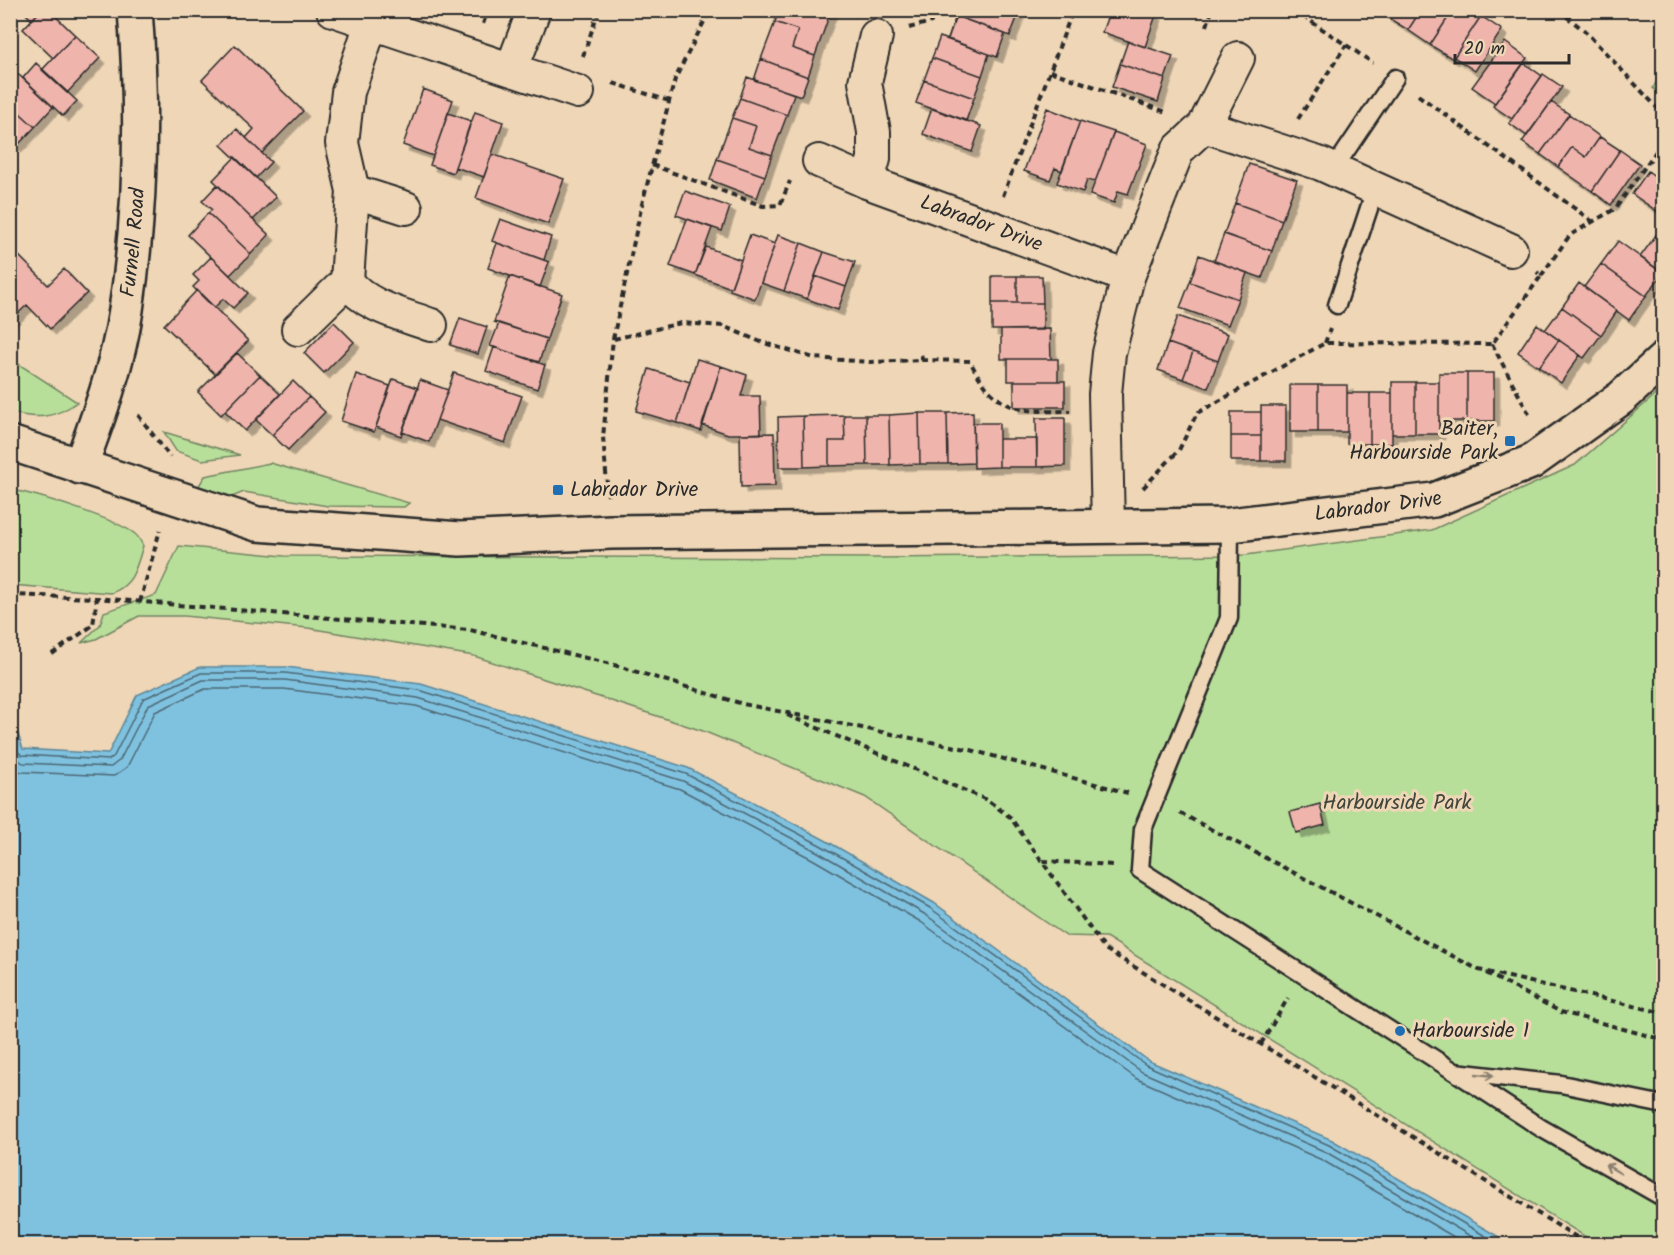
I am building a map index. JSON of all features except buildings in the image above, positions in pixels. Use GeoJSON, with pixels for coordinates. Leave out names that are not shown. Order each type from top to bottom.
{"type":"FeatureCollection","features":[{"type":"Feature","properties":{"kind":"street","name":"Furnell Road"},"geometry":{"type":"LineString","coordinates":[[80,467],[103,404],[126,311],[138,201],[140,110],[135,10]]}},
{"type":"Feature","properties":{"kind":"street"},"geometry":{"type":"LineString","coordinates":[[333,10],[512,68],[578,92]]}},
{"type":"Feature","properties":{"kind":"street"},"geometry":{"type":"LineString","coordinates":[[512,68],[534,10]]}},
{"type":"Feature","properties":{"kind":"street"},"geometry":{"type":"LineString","coordinates":[[371,24],[348,92],[342,143],[353,191],[347,281],[353,289],[372,303],[431,325]]}},
{"type":"Feature","properties":{"kind":"street"},"geometry":{"type":"LineString","coordinates":[[867,182],[874,159],[874,132],[865,82],[876,36]]}},
{"type":"Feature","properties":{"kind":"street"},"geometry":{"type":"LineString","coordinates":[[1108,526],[1105,411],[1110,353],[1128,277],[1178,150],[1204,126],[1238,58]]}},
{"type":"Feature","properties":{"kind":"street"},"geometry":{"type":"LineString","coordinates":[[1204,126],[1333,170],[1511,250]]}},
{"type":"Feature","properties":{"kind":"street","name":"Labrador Drive"},"geometry":{"type":"LineString","coordinates":[[806,167],[867,182],[1128,277]]}},
{"type":"Feature","properties":{"kind":"street"},"geometry":{"type":"LineString","coordinates":[[353,191],[406,208]]}},
{"type":"Feature","properties":{"kind":"street"},"geometry":{"type":"LineString","coordinates":[[298,329],[347,281]]}},
{"type":"Feature","properties":{"kind":"street","name":"Labrador Drive"},"geometry":{"type":"LineString","coordinates":[[10,443],[257,524],[460,539],[611,532],[1230,525],[1434,500],[1531,462],[1621,398],[1664,359]]}},
{"type":"Feature","properties":{"kind":"lane"},"geometry":{"type":"LineString","coordinates":[[1333,170],[1395,78]]}},
{"type":"Feature","properties":{"kind":"lane"},"geometry":{"type":"LineString","coordinates":[[1337,305],[1375,190]]}},
{"type":"Feature","properties":{"kind":"lane"},"geometry":{"type":"LineString","coordinates":[[1230,525],[1230,618],[1143,829],[1140,870],[1541,1128],[1664,1198]]}},
{"type":"Feature","properties":{"kind":"lane"},"geometry":{"type":"LineString","coordinates":[[1455,1072],[1561,1084],[1664,1105]]}},
{"type":"Feature","properties":{"kind":"path"},"geometry":{"type":"LineString","coordinates":[[578,92],[580,64],[598,10]]}},
{"type":"Feature","properties":{"kind":"path"},"geometry":{"type":"LineString","coordinates":[[611,532],[603,437],[613,339],[652,165],[675,79],[710,10]]}},
{"type":"Feature","properties":{"kind":"path"},"geometry":{"type":"LineString","coordinates":[[992,227],[1073,10]]}},
{"type":"Feature","properties":{"kind":"path"},"geometry":{"type":"LineString","coordinates":[[1207,26],[1212,10]]}},
{"type":"Feature","properties":{"kind":"path"},"geometry":{"type":"LineString","coordinates":[[1294,10],[1395,78],[1592,221]]}},
{"type":"Feature","properties":{"kind":"path"},"geometry":{"type":"LineString","coordinates":[[1558,10],[1586,31],[1664,115]]}},
{"type":"Feature","properties":{"kind":"path"},"geometry":{"type":"LineString","coordinates":[[1278,150],[1346,45]]}},
{"type":"Feature","properties":{"kind":"path"},"geometry":{"type":"LineString","coordinates":[[1050,71],[1204,126]]}},
{"type":"Feature","properties":{"kind":"path"},"geometry":{"type":"LineString","coordinates":[[578,92],[602,79],[669,101]]}},
{"type":"Feature","properties":{"kind":"path"},"geometry":{"type":"LineString","coordinates":[[1492,344],[1570,235],[1615,209],[1664,140]]}},
{"type":"Feature","properties":{"kind":"path"},"geometry":{"type":"LineString","coordinates":[[652,165],[763,206],[780,205],[806,167]]}},
{"type":"Feature","properties":{"kind":"path"},"geometry":{"type":"LineString","coordinates":[[1511,250],[1541,276]]}},
{"type":"Feature","properties":{"kind":"path"},"geometry":{"type":"LineString","coordinates":[[613,339],[646,329],[681,323],[723,326],[761,342],[814,358],[870,362],[970,361],[981,382],[1001,402],[1025,412],[1105,411]]}},
{"type":"Feature","properties":{"kind":"path"},"geometry":{"type":"LineString","coordinates":[[1108,526],[1179,450],[1197,413],[1325,343],[1492,344]]}},
{"type":"Feature","properties":{"kind":"path"},"geometry":{"type":"LineString","coordinates":[[1492,344],[1548,450]]}},
{"type":"Feature","properties":{"kind":"path"},"geometry":{"type":"LineString","coordinates":[[921,352],[922,360]]}},
{"type":"Feature","properties":{"kind":"path"},"geometry":{"type":"LineString","coordinates":[[10,595],[97,598],[470,630],[611,664],[743,704],[971,750],[1155,800],[1561,1012],[1664,1040]]}},
{"type":"Feature","properties":{"kind":"path"},"geometry":{"type":"LineString","coordinates":[[52,654],[93,625],[97,598]]}},
{"type":"Feature","properties":{"kind":"path"},"geometry":{"type":"LineString","coordinates":[[780,712],[987,800],[1010,817],[1106,949],[1588,1245]]}},
{"type":"Feature","properties":{"kind":"path"},"geometry":{"type":"LineString","coordinates":[[1042,861],[1113,865],[1140,870]]}},
{"type":"Feature","properties":{"kind":"path"},"geometry":{"type":"LineString","coordinates":[[1479,969],[1664,1013]]}},
{"type":"Feature","properties":{"kind":"path"},"geometry":{"type":"LineString","coordinates":[[1261,1044],[1302,974]]}},
{"type":"Feature","properties":{"kind":"green space"},"geometry":{"type":"Polygon","coordinates":[[[1663,70],[1664,97],[1653,88],[1663,70]]]}},
{"type":"Feature","properties":{"kind":"green space"},"geometry":{"type":"Polygon","coordinates":[[[10,359],[77,402],[61,411],[45,416],[28,416],[11,412],[10,359]]]}},
{"type":"Feature","properties":{"kind":"green space","name":"Harbourside Park"},"geometry":{"type":"Polygon","coordinates":[[[1663,388],[1663,1244],[1597,1244],[1106,937],[1066,936],[865,797],[703,731],[474,656],[308,628],[184,616],[139,616],[96,639],[81,643],[100,625],[104,612],[156,595],[179,546],[284,556],[874,558],[1246,555],[1432,530],[1575,465],[1663,388]]]}},
{"type":"Feature","properties":{"kind":"green space"},"geometry":{"type":"Polygon","coordinates":[[[164,432],[240,455],[202,460],[176,451],[164,432]]]}},
{"type":"Feature","properties":{"kind":"green space"},"geometry":{"type":"Polygon","coordinates":[[[270,463],[409,503],[404,507],[328,506],[244,492],[232,497],[198,487],[205,476],[270,463]]]}},
{"type":"Feature","properties":{"kind":"green space"},"geometry":{"type":"Polygon","coordinates":[[[11,490],[75,508],[126,528],[135,534],[143,546],[136,568],[129,580],[119,590],[111,593],[11,585],[11,490]]]}},
{"type":"Feature","properties":{"kind":"water"},"geometry":{"type":"Polygon","coordinates":[[[200,667],[286,667],[421,684],[688,768],[825,840],[934,903],[1149,1061],[1332,1140],[1511,1244],[11,1244],[11,713],[23,749],[108,754],[137,695],[200,667]]]}},
{"type":"Feature","properties":{"kind":"place","name":"Baiter, Harbourside Park"},"geometry":{"type":"Point","coordinates":[1510,441]}},
{"type":"Feature","properties":{"kind":"place","name":"Labrador Drive"},"geometry":{"type":"Point","coordinates":[558,490]}},
{"type":"Feature","properties":{"kind":"place","name":"Harbourside 1"},"geometry":{"type":"Point","coordinates":[1400,1031]}}]}
